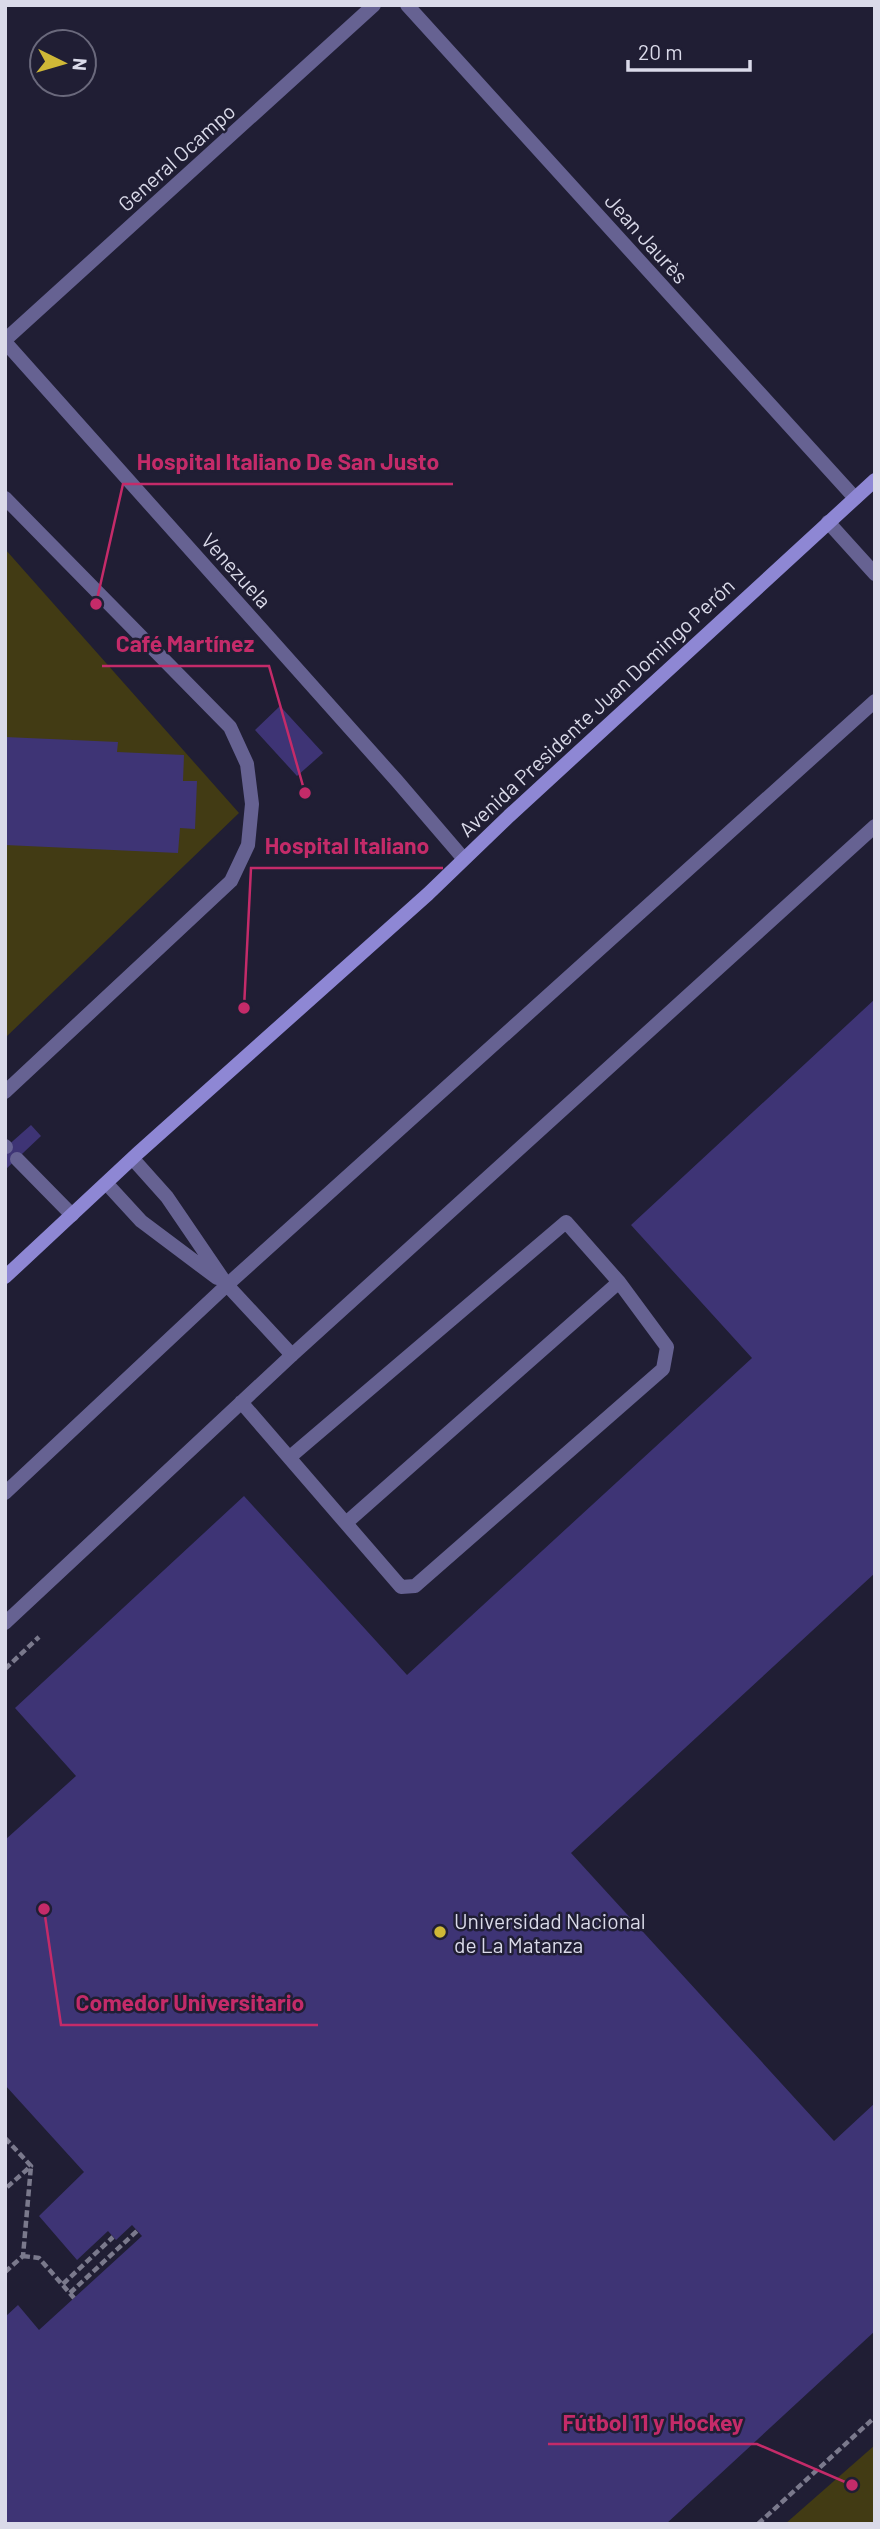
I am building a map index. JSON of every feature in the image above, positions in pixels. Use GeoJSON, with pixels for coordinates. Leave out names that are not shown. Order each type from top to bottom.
{"type":"FeatureCollection","features":[{"type":"Feature","properties":{"kind":"main road","name":"Avenida Presidente Juan Domingo Perón"},"geometry":{"type":"LineString","coordinates":[[7,1271],[429,894],[463,858],[875,480]]}},
{"type":"Feature","properties":{"kind":"street","name":"General Ocampo"},"geometry":{"type":"LineString","coordinates":[[5,341],[374,5]]}},
{"type":"Feature","properties":{"kind":"street","name":"Jean Jaurès"},"geometry":{"type":"LineString","coordinates":[[407,5],[855,498]]}},
{"type":"Feature","properties":{"kind":"street","name":"Venezuela"},"geometry":{"type":"LineString","coordinates":[[5,341],[388,770],[463,858]]}},
{"type":"Feature","properties":{"kind":"street"},"geometry":{"type":"LineString","coordinates":[[5,498],[230,727],[247,764],[252,804],[248,845],[231,881],[5,1092]]}},
{"type":"Feature","properties":{"kind":"street"},"geometry":{"type":"LineString","coordinates":[[828,522],[875,574]]}},
{"type":"Feature","properties":{"kind":"street"},"geometry":{"type":"LineString","coordinates":[[5,1493],[227,1285],[875,701]]}},
{"type":"Feature","properties":{"kind":"street"},"geometry":{"type":"LineString","coordinates":[[5,1623],[292,1355],[875,826]]}},
{"type":"Feature","properties":{"kind":"street"},"geometry":{"type":"LineString","coordinates":[[18,1159],[72,1215]]}},
{"type":"Feature","properties":{"kind":"street"},"geometry":{"type":"LineString","coordinates":[[133,1159],[167,1197],[227,1285],[292,1355]]}},
{"type":"Feature","properties":{"kind":"street"},"geometry":{"type":"LineString","coordinates":[[107,1184],[141,1221],[227,1285]]}},
{"type":"Feature","properties":{"kind":"street"},"geometry":{"type":"LineString","coordinates":[[241,1402],[401,1587],[415,1586],[663,1369],[667,1348],[619,1282],[566,1222],[290,1458]]}},
{"type":"Feature","properties":{"kind":"street"},"geometry":{"type":"LineString","coordinates":[[346,1523],[619,1282]]}},
{"type":"Feature","properties":{"kind":"path"},"geometry":{"type":"LineString","coordinates":[[5,1668],[39,1637]]}},
{"type":"Feature","properties":{"kind":"path"},"geometry":{"type":"LineString","coordinates":[[5,2138],[31,2166],[23,2256],[5,2272]]}},
{"type":"Feature","properties":{"kind":"path"},"geometry":{"type":"LineString","coordinates":[[5,2189],[31,2166]]}},
{"type":"Feature","properties":{"kind":"path"},"geometry":{"type":"LineString","coordinates":[[70,2294],[137,2231]]}},
{"type":"Feature","properties":{"kind":"path"},"geometry":{"type":"LineString","coordinates":[[63,2284],[113,2237]]}},
{"type":"Feature","properties":{"kind":"path"},"geometry":{"type":"LineString","coordinates":[[23,2256],[39,2258],[74,2298]]}},
{"type":"Feature","properties":{"kind":"path"},"geometry":{"type":"LineString","coordinates":[[758,2524],[875,2417]]}},
{"type":"Feature","properties":{"kind":"shaded area"},"geometry":{"type":"Polygon","coordinates":[[[5,549],[239,813],[5,1038],[5,549]]]}},
{"type":"Feature","properties":{"kind":"shaded area"},"geometry":{"type":"Polygon","coordinates":[[[875,2445],[875,2524],[785,2524],[875,2445]]]}},
{"type":"Feature","properties":{"kind":"building"},"geometry":{"type":"Polygon","coordinates":[[[280,706],[323,753],[297,776],[255,730],[280,706]]]}},
{"type":"Feature","properties":{"kind":"building"},"geometry":{"type":"Polygon","coordinates":[[[5,737],[118,742],[117,752],[184,755],[183,781],[197,781],[195,829],[180,828],[178,853],[5,845],[5,737]]]}},
{"type":"Feature","properties":{"kind":"building"},"geometry":{"type":"Polygon","coordinates":[[[875,999],[875,1573],[571,1853],[834,2141],[875,2103],[875,2331],[666,2524],[5,2524],[5,2317],[18,2305],[39,2330],[142,2236],[132,2225],[116,2240],[108,2231],[77,2260],[39,2216],[84,2172],[5,2085],[5,1840],[76,1776],[15,1708],[244,1496],[407,1675],[752,1358],[631,1225],[875,999]]]}},
{"type":"Feature","properties":{"kind":"building"},"geometry":{"type":"Polygon","coordinates":[[[31,1125],[41,1136],[5,1170],[5,1148],[31,1125]]]}},
{"type":"Feature","properties":{"kind":"place","name":"Hospital Italiano De San Justo"},"geometry":{"type":"Point","coordinates":[96,604]}},
{"type":"Feature","properties":{"kind":"place","name":"Café Martínez"},"geometry":{"type":"Point","coordinates":[305,793]}},
{"type":"Feature","properties":{"kind":"place","name":"Hospital Italiano"},"geometry":{"type":"Point","coordinates":[244,1008]}},
{"type":"Feature","properties":{"kind":"place","name":"Comedor Universitario"},"geometry":{"type":"Point","coordinates":[44,1909]}},
{"type":"Feature","properties":{"kind":"place","name":"Universidad Nacional de La Matanza"},"geometry":{"type":"Point","coordinates":[440,1932]}},
{"type":"Feature","properties":{"kind":"place","name":"Fútbol 11 y Hockey"},"geometry":{"type":"Point","coordinates":[852,2485]}}]}
